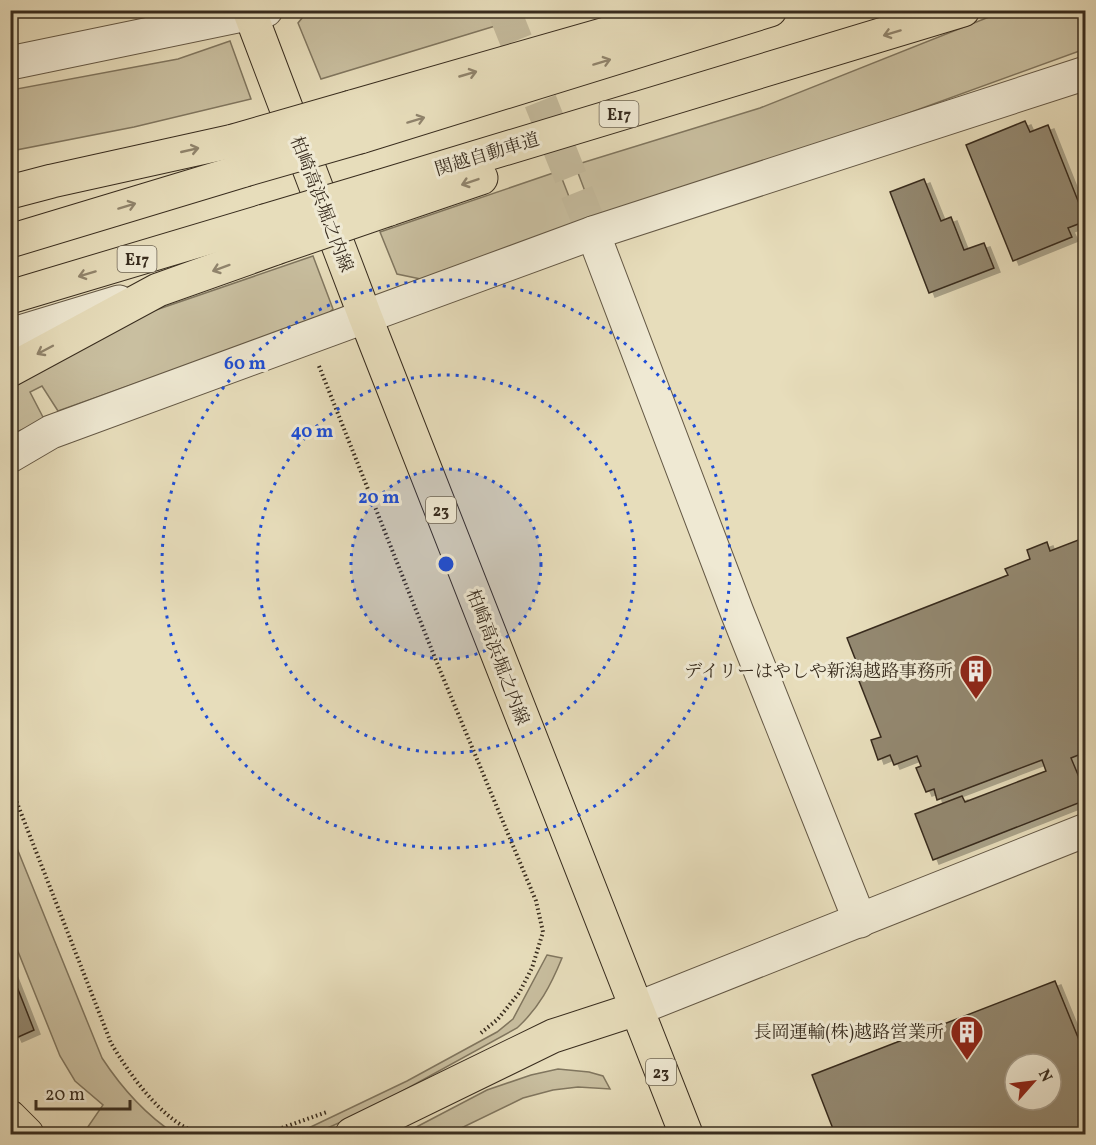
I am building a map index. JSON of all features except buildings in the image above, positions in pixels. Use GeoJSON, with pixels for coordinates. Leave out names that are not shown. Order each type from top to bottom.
{"type":"FeatureCollection","features":[{"type":"Feature","properties":{"kind":"main road"},"geometry":{"type":"LineString","coordinates":[[10,241],[245,170],[356,122],[651,21],[701,10]]}},
{"type":"Feature","properties":{"kind":"main road"},"geometry":{"type":"LineString","coordinates":[[10,192],[233,141],[356,122],[770,10]]}},
{"type":"Feature","properties":{"kind":"main road"},"geometry":{"type":"LineString","coordinates":[[10,370],[158,290],[270,235],[963,10]]}},
{"type":"Feature","properties":{"kind":"main road","name":"柏崎高浜堀之内線"},"geometry":{"type":"LineString","coordinates":[[255,12],[365,316],[686,1134]]}},
{"type":"Feature","properties":{"kind":"main road","name":"E17"},"geometry":{"type":"LineString","coordinates":[[10,297],[270,235]]}},
{"type":"Feature","properties":{"kind":"main road"},"geometry":{"type":"LineString","coordinates":[[342,1122],[452,1085],[553,1036],[636,1009]]}},
{"type":"Feature","properties":{"kind":"main road"},"geometry":{"type":"LineString","coordinates":[[380,1134],[452,1085]]}},
{"type":"Feature","properties":{"kind":"main road"},"geometry":{"type":"LineString","coordinates":[[10,1117],[27,1134]]}},
{"type":"Feature","properties":{"kind":"street"},"geometry":{"type":"LineString","coordinates":[[10,63],[255,12]]}},
{"type":"Feature","properties":{"kind":"street"},"geometry":{"type":"LineString","coordinates":[[10,456],[51,432],[593,233],[1086,73]]}},
{"type":"Feature","properties":{"kind":"street"},"geometry":{"type":"LineString","coordinates":[[593,233],[737,612],[860,921]]}},
{"type":"Feature","properties":{"kind":"street"},"geometry":{"type":"LineString","coordinates":[[10,335],[158,290]]}},
{"type":"Feature","properties":{"kind":"street"},"geometry":{"type":"LineString","coordinates":[[636,1009],[1086,830]]}},
{"type":"Feature","properties":{"kind":"path"},"geometry":{"type":"LineString","coordinates":[[308,338],[437,663],[536,901],[543,932],[532,968],[519,993],[498,1019],[472,1038]]}},
{"type":"Feature","properties":{"kind":"path"},"geometry":{"type":"LineString","coordinates":[[10,785],[111,1043],[125,1067],[145,1093],[168,1115],[201,1134]]}},
{"type":"Feature","properties":{"kind":"path"},"geometry":{"type":"LineString","coordinates":[[265,1134],[289,1127],[342,1122]]}},
{"type":"Feature","properties":{"kind":"shaded area"},"geometry":{"type":"Polygon","coordinates":[[[500,11],[505,23],[321,79],[298,23],[307,12],[500,11]]]}},
{"type":"Feature","properties":{"kind":"shaded area"},"geometry":{"type":"Polygon","coordinates":[[[1004,11],[1085,11],[1085,49],[826,143],[597,216],[586,194],[575,165],[760,108],[1004,11]]]}},
{"type":"Feature","properties":{"kind":"shaded area"},"geometry":{"type":"Polygon","coordinates":[[[230,41],[251,99],[134,127],[11,151],[11,90],[178,59],[230,41]]]}},
{"type":"Feature","properties":{"kind":"shaded area"},"geometry":{"type":"Polygon","coordinates":[[[559,171],[575,212],[570,230],[430,281],[397,274],[380,232],[559,171]]]}},
{"type":"Feature","properties":{"kind":"shaded area"},"geometry":{"type":"Polygon","coordinates":[[[313,256],[333,309],[326,316],[58,411],[42,386],[30,392],[45,421],[11,434],[10,387],[150,312],[313,256]]]}},
{"type":"Feature","properties":{"kind":"shaded area"},"geometry":{"type":"Polygon","coordinates":[[[10,831],[102,1058],[135,1100],[175,1134],[83,1134],[103,1105],[75,1081],[60,1056],[11,934],[10,831]]]}},
{"type":"Feature","properties":{"kind":"shaded area"},"geometry":{"type":"Polygon","coordinates":[[[547,955],[562,958],[544,996],[517,1028],[368,1110],[314,1134],[296,1134],[407,1081],[497,1032],[513,1019],[547,955]]]}},
{"type":"Feature","properties":{"kind":"shaded area"},"geometry":{"type":"Polygon","coordinates":[[[558,1069],[589,1072],[603,1076],[610,1089],[578,1087],[553,1090],[523,1098],[449,1134],[403,1134],[487,1090],[531,1075],[558,1069]]]}},
{"type":"Feature","properties":{"kind":"tunnel"},"geometry":{"type":"LineString","coordinates":[[504,10],[593,233]]}},
{"type":"Feature","properties":{"kind":"place","name":"デイリーはやしや新潟越路事務所"},"geometry":{"type":"Point","coordinates":[976,700]}},
{"type":"Feature","properties":{"kind":"place","name":"長岡運輸(株)越路営業所"},"geometry":{"type":"Point","coordinates":[967,1061]}}]}
